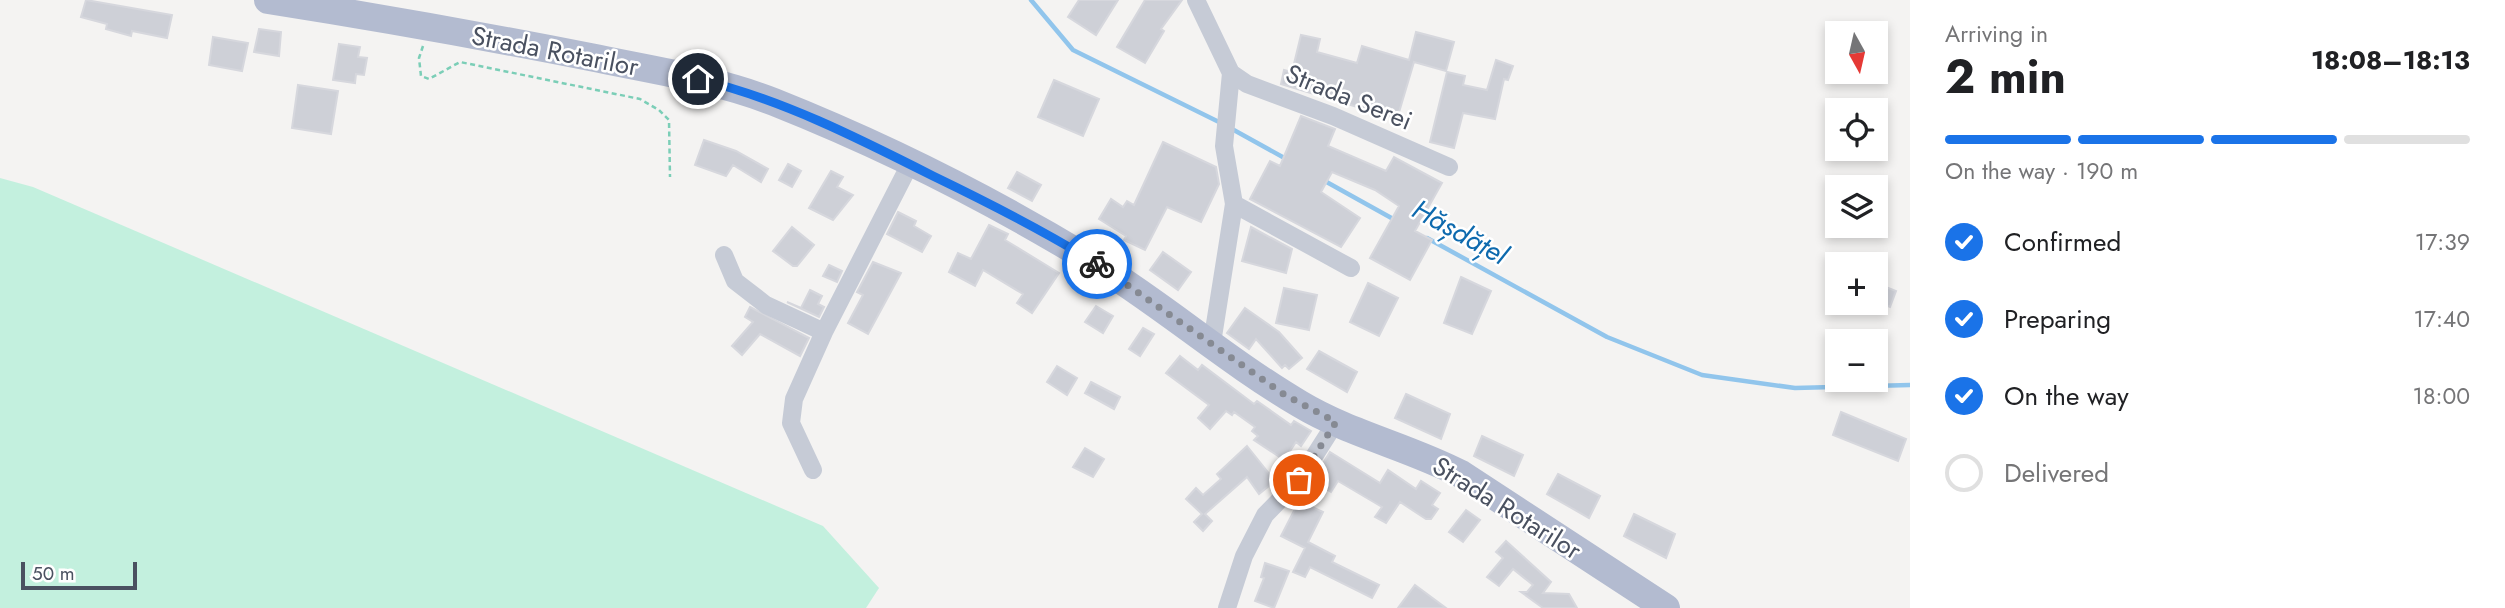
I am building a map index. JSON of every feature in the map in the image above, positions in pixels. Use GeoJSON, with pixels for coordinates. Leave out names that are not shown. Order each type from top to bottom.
{"type":"FeatureCollection","features":[{"type":"Feature","properties":{"kind":"main road","name":"Strada Rotarilor"},"geometry":{"type":"LineString","coordinates":[[268,0],[430,27],[721,85],[804,115],[910,164],[1090,260],[1285,395],[1336,422],[1433,459],[1461,474],[1666,608]]}},
{"type":"Feature","properties":{"kind":"street"},"geometry":{"type":"LineString","coordinates":[[1196,0],[1231,73],[1224,146],[1234,204],[1212,343]]}},
{"type":"Feature","properties":{"kind":"street","name":"Strada Serei"},"geometry":{"type":"LineString","coordinates":[[1231,73],[1247,84],[1333,116],[1449,167]]}},
{"type":"Feature","properties":{"kind":"street"},"geometry":{"type":"LineString","coordinates":[[813,470],[791,423],[794,399],[824,332],[910,164]]}},
{"type":"Feature","properties":{"kind":"street"},"geometry":{"type":"LineString","coordinates":[[1234,204],[1351,268]]}},
{"type":"Feature","properties":{"kind":"street"},"geometry":{"type":"LineString","coordinates":[[724,255],[735,281],[766,305],[824,332]]}},
{"type":"Feature","properties":{"kind":"street"},"geometry":{"type":"LineString","coordinates":[[1227,608],[1244,556],[1265,515],[1299,480],[1336,422]]}},
{"type":"Feature","properties":{"kind":"path"},"geometry":{"type":"LineString","coordinates":[[430,27],[418,68],[421,76],[429,79],[460,62],[592,87],[640,99],[659,110],[669,120],[670,177]]}},
{"type":"Feature","properties":{"kind":"green space"},"geometry":{"type":"Polygon","coordinates":[[[0,178],[33,187],[823,526],[879,588],[866,608],[0,608],[0,178]]]}},
{"type":"Feature","properties":{"kind":"building"},"geometry":{"type":"Polygon","coordinates":[[[86,0],[172,15],[167,38],[132,31],[131,36],[106,29],[107,24],[81,17],[86,0]]]}},
{"type":"Feature","properties":{"kind":"building"},"geometry":{"type":"Polygon","coordinates":[[[1079,0],[1118,0],[1096,35],[1068,17],[1079,0]]]}},
{"type":"Feature","properties":{"kind":"building"},"geometry":{"type":"Polygon","coordinates":[[[1145,0],[1182,0],[1161,29],[1164,31],[1145,63],[1117,47],[1145,0]]]}},
{"type":"Feature","properties":{"kind":"building"},"geometry":{"type":"Polygon","coordinates":[[[259,29],[281,32],[279,56],[254,52],[259,29]]]}},
{"type":"Feature","properties":{"kind":"building"},"geometry":{"type":"Polygon","coordinates":[[[1416,32],[1454,42],[1446,71],[1414,62],[1397,119],[1281,84],[1284,70],[1292,72],[1301,35],[1320,39],[1317,52],[1357,63],[1362,46],[1409,60],[1416,32]]]}},
{"type":"Feature","properties":{"kind":"building"},"geometry":{"type":"Polygon","coordinates":[[[213,37],[248,43],[242,71],[209,65],[213,37]]]}},
{"type":"Feature","properties":{"kind":"building"},"geometry":{"type":"Polygon","coordinates":[[[339,44],[360,47],[358,57],[367,58],[364,75],[356,74],[355,83],[333,80],[339,44]]]}},
{"type":"Feature","properties":{"kind":"building"},"geometry":{"type":"Polygon","coordinates":[[[1496,60],[1513,66],[1508,80],[1504,79],[1495,119],[1463,113],[1454,148],[1430,142],[1447,72],[1465,76],[1463,85],[1487,90],[1496,60]]]}},
{"type":"Feature","properties":{"kind":"building"},"geometry":{"type":"Polygon","coordinates":[[[1054,80],[1099,99],[1083,136],[1038,117],[1054,80]]]}},
{"type":"Feature","properties":{"kind":"building"},"geometry":{"type":"Polygon","coordinates":[[[298,85],[338,91],[331,134],[292,128],[298,85]]]}},
{"type":"Feature","properties":{"kind":"building"},"geometry":{"type":"Polygon","coordinates":[[[1301,116],[1335,129],[1328,146],[1386,171],[1394,157],[1442,183],[1415,231],[1432,240],[1410,280],[1370,258],[1399,206],[1375,190],[1332,172],[1321,192],[1360,218],[1341,247],[1250,199],[1270,161],[1280,166],[1301,116]]]}},
{"type":"Feature","properties":{"kind":"building"},"geometry":{"type":"Polygon","coordinates":[[[704,140],[736,151],[768,169],[761,182],[733,165],[726,176],[695,165],[704,140]]]}},
{"type":"Feature","properties":{"kind":"building"},"geometry":{"type":"Polygon","coordinates":[[[1163,142],[1216,167],[1219,184],[1201,222],[1167,207],[1145,250],[1124,240],[1126,236],[1099,219],[1111,199],[1123,207],[1127,201],[1134,205],[1163,142]]]}},
{"type":"Feature","properties":{"kind":"building"},"geometry":{"type":"Polygon","coordinates":[[[788,164],[801,171],[792,187],[779,180],[788,164]]]}},
{"type":"Feature","properties":{"kind":"building"},"geometry":{"type":"Polygon","coordinates":[[[831,171],[843,177],[837,187],[853,195],[833,220],[809,208],[831,171]]]}},
{"type":"Feature","properties":{"kind":"building"},"geometry":{"type":"Polygon","coordinates":[[[1017,172],[1041,185],[1032,201],[1008,188],[1017,172]]]}},
{"type":"Feature","properties":{"kind":"building"},"geometry":{"type":"Polygon","coordinates":[[[898,212],[916,221],[914,226],[931,236],[922,252],[887,234],[898,212]]]}},
{"type":"Feature","properties":{"kind":"building"},"geometry":{"type":"Polygon","coordinates":[[[989,225],[1008,234],[1005,240],[1059,273],[1032,313],[1017,303],[1023,294],[983,270],[975,286],[949,272],[958,253],[971,259],[989,225]]]}},
{"type":"Feature","properties":{"kind":"building"},"geometry":{"type":"Polygon","coordinates":[[[792,227],[814,245],[797,266],[793,266],[773,251],[792,227]]]}},
{"type":"Feature","properties":{"kind":"building"},"geometry":{"type":"Polygon","coordinates":[[[1251,227],[1292,249],[1286,273],[1242,261],[1251,227]]]}},
{"type":"Feature","properties":{"kind":"building"},"geometry":{"type":"Polygon","coordinates":[[[1163,252],[1191,272],[1178,290],[1150,270],[1163,252]]]}},
{"type":"Feature","properties":{"kind":"building"},"geometry":{"type":"Polygon","coordinates":[[[873,262],[901,273],[868,334],[848,323],[863,295],[857,292],[873,262]]]}},
{"type":"Feature","properties":{"kind":"building"},"geometry":{"type":"Polygon","coordinates":[[[829,265],[842,271],[837,282],[823,276],[829,265]]]}},
{"type":"Feature","properties":{"kind":"building"},"geometry":{"type":"Polygon","coordinates":[[[1461,277],[1491,291],[1472,334],[1444,323],[1461,277]]]}},
{"type":"Feature","properties":{"kind":"building"},"geometry":{"type":"Polygon","coordinates":[[[1368,283],[1398,298],[1379,336],[1350,322],[1368,283]]]}},
{"type":"Feature","properties":{"kind":"building"},"geometry":{"type":"Polygon","coordinates":[[[1284,288],[1317,295],[1309,330],[1276,323],[1284,288]]]}},
{"type":"Feature","properties":{"kind":"building"},"geometry":{"type":"Polygon","coordinates":[[[1888,288],[1896,291],[1890,307],[1888,306],[1888,288]]]}},
{"type":"Feature","properties":{"kind":"building"},"geometry":{"type":"Polygon","coordinates":[[[810,290],[822,296],[818,304],[824,307],[819,317],[787,302],[801,308],[810,290]]]}},
{"type":"Feature","properties":{"kind":"building"},"geometry":{"type":"Polygon","coordinates":[[[1096,306],[1113,316],[1103,333],[1085,322],[1096,306]]]}},
{"type":"Feature","properties":{"kind":"building"},"geometry":{"type":"Polygon","coordinates":[[[750,307],[809,338],[800,356],[760,334],[742,355],[732,346],[753,322],[745,317],[750,307]]]}},
{"type":"Feature","properties":{"kind":"building"},"geometry":{"type":"Polygon","coordinates":[[[1245,308],[1279,332],[1302,358],[1289,369],[1285,365],[1282,368],[1256,339],[1249,349],[1227,333],[1245,308]]]}},
{"type":"Feature","properties":{"kind":"building"},"geometry":{"type":"Polygon","coordinates":[[[1143,328],[1154,334],[1140,356],[1129,349],[1143,328]]]}},
{"type":"Feature","properties":{"kind":"building"},"geometry":{"type":"Polygon","coordinates":[[[1319,351],[1357,372],[1347,392],[1307,369],[1319,351]]]}},
{"type":"Feature","properties":{"kind":"building"},"geometry":{"type":"Polygon","coordinates":[[[1180,356],[1198,370],[1202,365],[1254,404],[1257,401],[1291,425],[1294,421],[1311,431],[1301,446],[1296,442],[1284,460],[1254,440],[1258,436],[1252,431],[1255,427],[1234,412],[1232,415],[1226,411],[1210,429],[1198,418],[1209,405],[1166,373],[1180,356]]]}},
{"type":"Feature","properties":{"kind":"building"},"geometry":{"type":"Polygon","coordinates":[[[1057,366],[1077,378],[1067,395],[1047,382],[1057,366]]]}},
{"type":"Feature","properties":{"kind":"building"},"geometry":{"type":"Polygon","coordinates":[[[1091,382],[1120,397],[1114,409],[1085,393],[1091,382]]]}},
{"type":"Feature","properties":{"kind":"building"},"geometry":{"type":"Polygon","coordinates":[[[1406,394],[1450,414],[1441,439],[1395,418],[1406,394]]]}},
{"type":"Feature","properties":{"kind":"building"},"geometry":{"type":"Polygon","coordinates":[[[1841,412],[1906,439],[1898,461],[1833,435],[1841,412]]]}},
{"type":"Feature","properties":{"kind":"building"},"geometry":{"type":"Polygon","coordinates":[[[1482,436],[1523,455],[1514,476],[1474,456],[1482,436]]]}},
{"type":"Feature","properties":{"kind":"building"},"geometry":{"type":"Polygon","coordinates":[[[1247,446],[1275,481],[1259,494],[1247,477],[1205,514],[1212,521],[1203,531],[1194,522],[1202,514],[1186,499],[1196,488],[1203,495],[1221,479],[1217,474],[1247,446]]]}},
{"type":"Feature","properties":{"kind":"building"},"geometry":{"type":"Polygon","coordinates":[[[1085,448],[1104,459],[1093,477],[1073,467],[1085,448]]]}},
{"type":"Feature","properties":{"kind":"building"},"geometry":{"type":"Polygon","coordinates":[[[1330,452],[1380,483],[1388,470],[1416,489],[1421,481],[1440,493],[1432,505],[1438,509],[1431,519],[1426,519],[1400,502],[1386,523],[1375,517],[1382,507],[1338,481],[1331,492],[1312,481],[1330,452]]]}},
{"type":"Feature","properties":{"kind":"building"},"geometry":{"type":"Polygon","coordinates":[[[1558,474],[1600,496],[1589,518],[1547,494],[1558,474]]]}},
{"type":"Feature","properties":{"kind":"building"},"geometry":{"type":"Polygon","coordinates":[[[1299,501],[1323,512],[1308,542],[1335,556],[1332,562],[1379,585],[1372,598],[1310,567],[1305,577],[1293,572],[1305,548],[1281,536],[1299,501]]]}},
{"type":"Feature","properties":{"kind":"building"},"geometry":{"type":"Polygon","coordinates":[[[1466,510],[1480,520],[1463,542],[1449,532],[1466,510]]]}},
{"type":"Feature","properties":{"kind":"building"},"geometry":{"type":"Polygon","coordinates":[[[1634,514],[1675,534],[1666,558],[1624,536],[1634,514]]]}},
{"type":"Feature","properties":{"kind":"building"},"geometry":{"type":"Polygon","coordinates":[[[1506,541],[1551,582],[1543,593],[1569,594],[1577,608],[1543,608],[1521,592],[1527,592],[1533,585],[1513,569],[1499,586],[1487,577],[1503,558],[1496,552],[1506,541]]]}},
{"type":"Feature","properties":{"kind":"building"},"geometry":{"type":"Polygon","coordinates":[[[1265,563],[1289,571],[1274,608],[1255,601],[1264,578],[1261,577],[1265,563]]]}},
{"type":"Feature","properties":{"kind":"building"},"geometry":{"type":"Polygon","coordinates":[[[1415,585],[1446,608],[1398,608],[1415,585]]]}},
{"type":"Feature","properties":{"kind":"waterway","name":"Hășdățel"},"geometry":{"type":"LineString","coordinates":[[1031,0],[1073,50],[1221,123]]}},
{"type":"Feature","properties":{"kind":"waterway","name":"Hășdățel"},"geometry":{"type":"LineString","coordinates":[[1232,129],[1288,160]]}},
{"type":"Feature","properties":{"kind":"waterway","name":"Hășdățel"},"geometry":{"type":"LineString","coordinates":[[1323,180],[1395,220]]}},
{"type":"Feature","properties":{"kind":"waterway","name":"Hășdățel"},"geometry":{"type":"LineString","coordinates":[[1427,238],[1607,337],[1702,375],[1795,388],[1910,385]]}},
{"type":"Feature","properties":{"kind":"way so far"},"geometry":{"type":"LineString","coordinates":[[1097,264],[1285,395],[1336,422],[1299,480]]}},
{"type":"Feature","properties":{"kind":"route"},"geometry":{"type":"LineString","coordinates":[[698,79],[772,102],[842,132],[994,206],[1097,264]]}}]}
